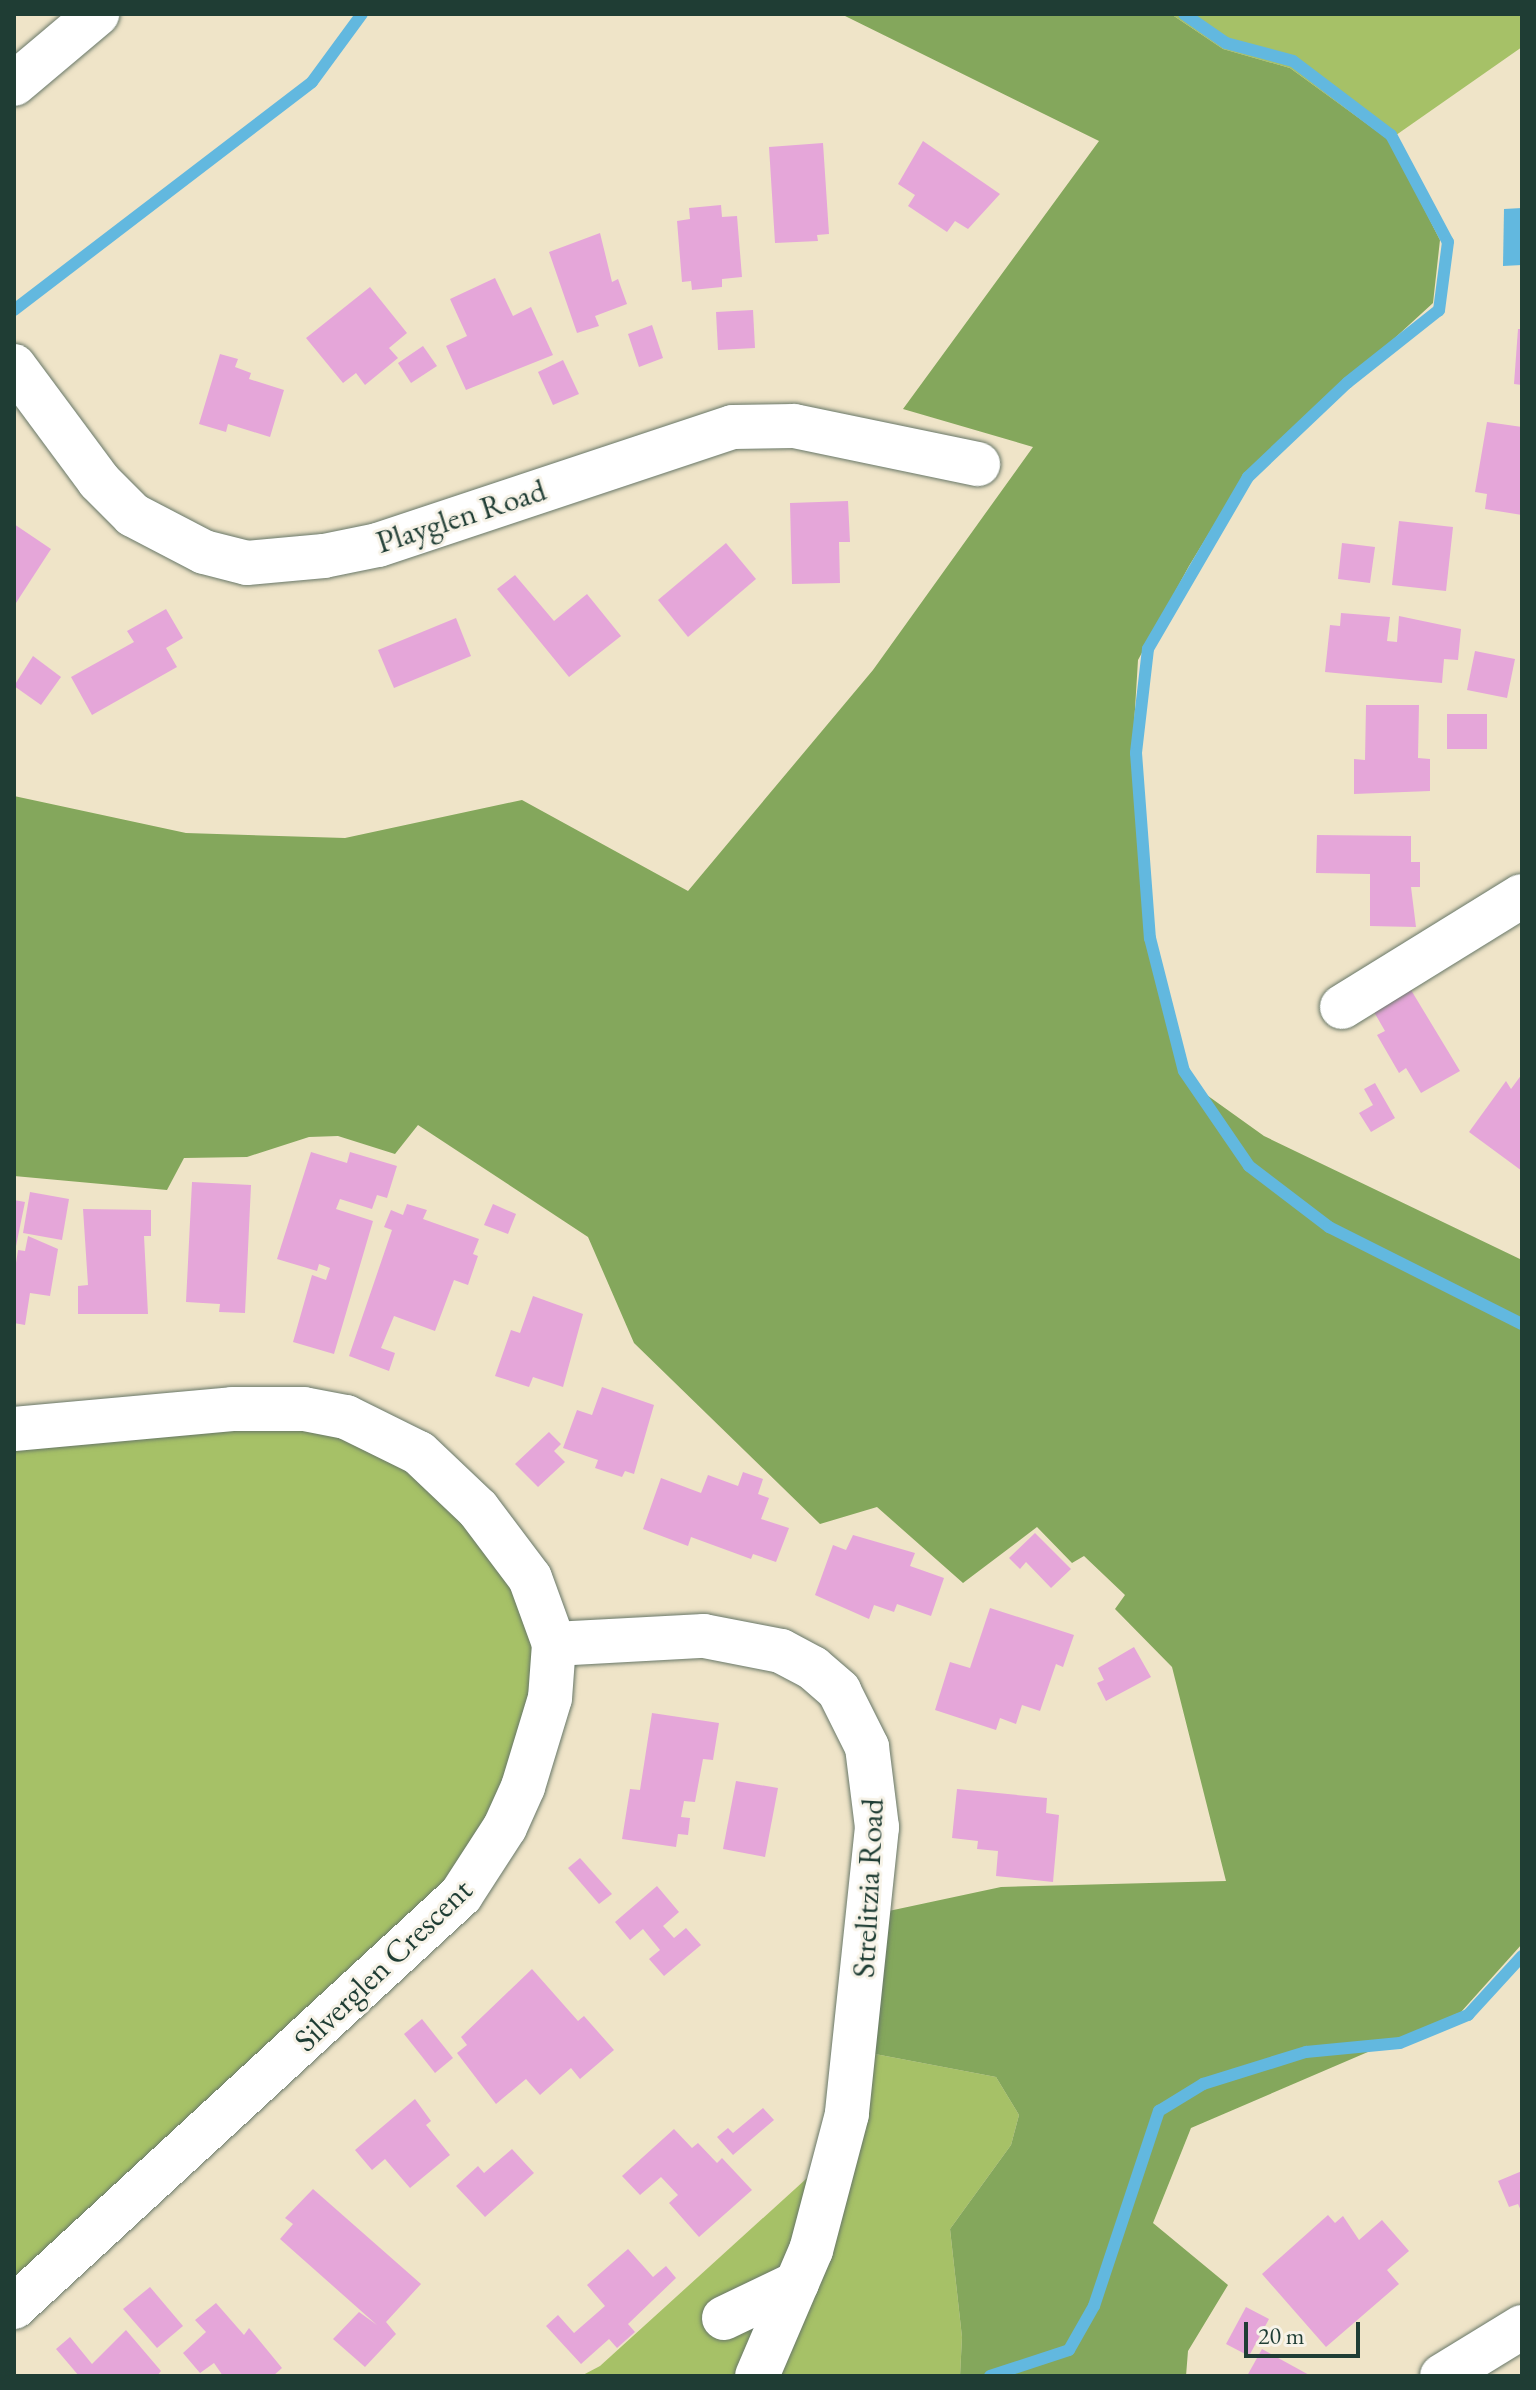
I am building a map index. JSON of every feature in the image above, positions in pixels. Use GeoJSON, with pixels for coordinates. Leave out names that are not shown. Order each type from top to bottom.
{"type":"FeatureCollection","features":[{"type":"Feature","properties":{"kind":"street"},"geometry":{"type":"LineString","coordinates":[[14,84],[97,14]]}},
{"type":"Feature","properties":{"kind":"street","name":"Playglen Road"},"geometry":{"type":"LineString","coordinates":[[14,366],[99,481],[133,515],[204,552],[247,563],[324,556],[378,545],[733,427],[794,426],[978,464]]}},
{"type":"Feature","properties":{"kind":"street"},"geometry":{"type":"LineString","coordinates":[[1342,1007],[1522,896]]}},
{"type":"Feature","properties":{"kind":"street","name":"Silverglen Crescent"},"geometry":{"type":"LineString","coordinates":[[14,1429],[232,1409],[304,1409],[346,1417],[419,1453],[478,1509],[530,1578],[554,1644],[550,1698],[523,1787],[499,1839],[461,1895],[14,2307]]}},
{"type":"Feature","properties":{"kind":"street","name":"Strelitzia Road"},"geometry":{"type":"LineString","coordinates":[[554,1644],[704,1636],[781,1651],[813,1668],[839,1691],[862,1731],[874,1780],[877,1827],[854,2069],[825,2209],[757,2376]]}},
{"type":"Feature","properties":{"kind":"street"},"geometry":{"type":"LineString","coordinates":[[724,2318],[797,2283]]}},
{"type":"Feature","properties":{"kind":"street"},"geometry":{"type":"LineString","coordinates":[[1442,2376],[1522,2327]]}},
{"type":"Feature","properties":{"kind":"green space"},"geometry":{"type":"Polygon","coordinates":[[[841,14],[1171,14],[1223,49],[1290,68],[1389,140],[1440,240],[1433,303],[1244,476],[1189,566],[1138,660],[1132,758],[1147,939],[1183,1078],[1264,1136],[1522,1260],[1522,1944],[1461,2012],[1191,2128],[1153,2223],[1228,2285],[1188,2351],[1186,2376],[960,2376],[962,2337],[950,2229],[1011,2145],[1019,2115],[996,2077],[854,2050],[870,1915],[1001,1887],[1226,1881],[1172,1667],[1115,1609],[1125,1595],[1084,1556],[1072,1563],[1037,1527],[963,1583],[877,1507],[820,1524],[634,1343],[588,1237],[418,1125],[395,1154],[338,1136],[309,1137],[247,1157],[184,1158],[167,1190],[14,1176],[14,796],[186,833],[345,838],[522,800],[688,891],[873,670],[1033,447],[903,409],[1099,141],[841,14]]]}},
{"type":"Feature","properties":{"kind":"green space"},"geometry":{"type":"Polygon","coordinates":[[[1171,14],[1522,14],[1522,47],[1389,140],[1290,68],[1223,49],[1171,14]]]}},
{"type":"Feature","properties":{"kind":"green space"},"geometry":{"type":"Polygon","coordinates":[[[348,1415],[543,1600],[507,1828],[14,2308],[14,1427],[348,1415]]]}},
{"type":"Feature","properties":{"kind":"green space"},"geometry":{"type":"Polygon","coordinates":[[[854,2050],[996,2077],[1019,2115],[1011,2145],[950,2229],[962,2337],[960,2376],[581,2376],[600,2366],[839,2149],[854,2050]]]}},
{"type":"Feature","properties":{"kind":"water"},"geometry":{"type":"Polygon","coordinates":[[[1522,208],[1522,265],[1503,266],[1504,209],[1522,208]]]}},
{"type":"Feature","properties":{"kind":"building"},"geometry":{"type":"Polygon","coordinates":[[[923,141],[1000,194],[968,229],[955,221],[947,232],[908,206],[915,195],[898,184],[923,141]]]}},
{"type":"Feature","properties":{"kind":"building"},"geometry":{"type":"Polygon","coordinates":[[[823,143],[829,234],[817,235],[818,241],[775,243],[769,147],[823,143]]]}},
{"type":"Feature","properties":{"kind":"building"},"geometry":{"type":"Polygon","coordinates":[[[721,205],[722,217],[737,216],[742,277],[722,279],[722,287],[692,290],[691,281],[682,282],[677,221],[690,219],[689,208],[721,205]]]}},
{"type":"Feature","properties":{"kind":"building"},"geometry":{"type":"Polygon","coordinates":[[[600,233],[612,282],[618,279],[627,304],[595,316],[599,326],[577,333],[549,252],[600,233]]]}},
{"type":"Feature","properties":{"kind":"building"},"geometry":{"type":"Polygon","coordinates":[[[495,278],[513,316],[531,307],[553,355],[466,390],[446,346],[467,336],[450,299],[495,278]]]}},
{"type":"Feature","properties":{"kind":"building"},"geometry":{"type":"Polygon","coordinates":[[[370,287],[407,333],[389,348],[398,358],[365,385],[356,373],[343,383],[306,338],[370,287]]]}},
{"type":"Feature","properties":{"kind":"building"},"geometry":{"type":"Polygon","coordinates":[[[753,310],[755,348],[718,350],[716,312],[753,310]]]}},
{"type":"Feature","properties":{"kind":"building"},"geometry":{"type":"Polygon","coordinates":[[[652,325],[663,358],[639,367],[628,334],[652,325]]]}},
{"type":"Feature","properties":{"kind":"building"},"geometry":{"type":"Polygon","coordinates":[[[1518,329],[1522,329],[1522,385],[1514,384],[1518,329]]]}},
{"type":"Feature","properties":{"kind":"building"},"geometry":{"type":"Polygon","coordinates":[[[423,346],[437,366],[411,383],[398,363],[423,346]]]}},
{"type":"Feature","properties":{"kind":"building"},"geometry":{"type":"Polygon","coordinates":[[[220,354],[238,359],[235,367],[251,373],[249,379],[284,390],[270,437],[228,424],[226,432],[199,424],[220,354]]]}},
{"type":"Feature","properties":{"kind":"building"},"geometry":{"type":"Polygon","coordinates":[[[563,360],[579,394],[553,405],[538,372],[563,360]]]}},
{"type":"Feature","properties":{"kind":"building"},"geometry":{"type":"Polygon","coordinates":[[[1487,422],[1522,427],[1522,515],[1485,509],[1487,494],[1475,492],[1487,422]]]}},
{"type":"Feature","properties":{"kind":"building"},"geometry":{"type":"Polygon","coordinates":[[[848,501],[850,542],[839,542],[840,583],[792,584],[790,503],[848,501]]]}},
{"type":"Feature","properties":{"kind":"building"},"geometry":{"type":"Polygon","coordinates":[[[1399,521],[1453,527],[1446,591],[1392,585],[1399,521]]]}},
{"type":"Feature","properties":{"kind":"building"},"geometry":{"type":"Polygon","coordinates":[[[14,524],[51,549],[14,606],[14,524]]]}},
{"type":"Feature","properties":{"kind":"building"},"geometry":{"type":"Polygon","coordinates":[[[726,543],[756,579],[688,637],[658,600],[726,543]]]}},
{"type":"Feature","properties":{"kind":"building"},"geometry":{"type":"Polygon","coordinates":[[[1342,543],[1375,547],[1370,583],[1338,579],[1342,543]]]}},
{"type":"Feature","properties":{"kind":"building"},"geometry":{"type":"Polygon","coordinates":[[[515,575],[554,621],[587,594],[621,636],[569,677],[497,589],[515,575]]]}},
{"type":"Feature","properties":{"kind":"building"},"geometry":{"type":"Polygon","coordinates":[[[166,609],[183,638],[166,648],[177,667],[92,715],[71,677],[134,642],[127,631],[166,609]]]}},
{"type":"Feature","properties":{"kind":"building"},"geometry":{"type":"Polygon","coordinates":[[[1341,613],[1390,617],[1387,641],[1397,642],[1399,616],[1461,629],[1458,660],[1444,659],[1442,683],[1325,672],[1330,625],[1340,626],[1341,613]]]}},
{"type":"Feature","properties":{"kind":"building"},"geometry":{"type":"Polygon","coordinates":[[[456,618],[471,656],[394,688],[378,650],[456,618]]]}},
{"type":"Feature","properties":{"kind":"building"},"geometry":{"type":"Polygon","coordinates":[[[1475,651],[1515,659],[1507,698],[1467,690],[1475,651]]]}},
{"type":"Feature","properties":{"kind":"building"},"geometry":{"type":"Polygon","coordinates":[[[33,656],[61,677],[41,705],[14,686],[33,656]]]}},
{"type":"Feature","properties":{"kind":"building"},"geometry":{"type":"Polygon","coordinates":[[[1366,705],[1419,705],[1418,758],[1430,759],[1430,791],[1354,794],[1354,759],[1365,760],[1366,705]]]}},
{"type":"Feature","properties":{"kind":"building"},"geometry":{"type":"Polygon","coordinates":[[[1447,714],[1487,714],[1487,749],[1447,749],[1447,714]]]}},
{"type":"Feature","properties":{"kind":"building"},"geometry":{"type":"Polygon","coordinates":[[[1317,835],[1411,836],[1411,862],[1420,862],[1420,887],[1411,887],[1416,927],[1370,926],[1370,874],[1316,873],[1317,835]]]}},
{"type":"Feature","properties":{"kind":"building"},"geometry":{"type":"Polygon","coordinates":[[[1411,990],[1460,1071],[1421,1093],[1406,1068],[1399,1073],[1377,1035],[1385,1031],[1374,1012],[1411,990]]]}},
{"type":"Feature","properties":{"kind":"building"},"geometry":{"type":"Polygon","coordinates":[[[1522,1074],[1522,1171],[1469,1132],[1506,1081],[1511,1089],[1522,1074]]]}},
{"type":"Feature","properties":{"kind":"building"},"geometry":{"type":"Polygon","coordinates":[[[1375,1083],[1395,1118],[1371,1132],[1359,1113],[1373,1105],[1364,1089],[1375,1083]]]}},
{"type":"Feature","properties":{"kind":"building"},"geometry":{"type":"Polygon","coordinates":[[[311,1152],[347,1163],[350,1152],[397,1166],[387,1198],[377,1195],[372,1209],[340,1199],[336,1209],[373,1221],[334,1354],[293,1342],[312,1275],[326,1280],[330,1268],[319,1264],[317,1271],[277,1259],[311,1152]]]}},
{"type":"Feature","properties":{"kind":"building"},"geometry":{"type":"Polygon","coordinates":[[[192,1182],[251,1185],[245,1313],[219,1312],[220,1304],[186,1302],[192,1182]]]}},
{"type":"Feature","properties":{"kind":"building"},"geometry":{"type":"Polygon","coordinates":[[[30,1192],[69,1199],[62,1240],[23,1233],[30,1192]]]}},
{"type":"Feature","properties":{"kind":"building"},"geometry":{"type":"Polygon","coordinates":[[[14,1200],[25,1202],[15,1251],[14,1250],[14,1200]]]}},
{"type":"Feature","properties":{"kind":"building"},"geometry":{"type":"Polygon","coordinates":[[[407,1204],[427,1210],[423,1219],[479,1239],[473,1254],[478,1256],[468,1285],[454,1280],[435,1331],[394,1316],[381,1348],[395,1353],[389,1371],[349,1356],[392,1230],[384,1227],[391,1210],[403,1215],[407,1204]]]}},
{"type":"Feature","properties":{"kind":"building"},"geometry":{"type":"Polygon","coordinates":[[[493,1204],[516,1214],[508,1234],[484,1225],[493,1204]]]}},
{"type":"Feature","properties":{"kind":"building"},"geometry":{"type":"Polygon","coordinates":[[[83,1209],[151,1210],[151,1236],[144,1236],[148,1314],[78,1314],[78,1286],[88,1285],[83,1209]]]}},
{"type":"Feature","properties":{"kind":"building"},"geometry":{"type":"Polygon","coordinates":[[[28,1236],[58,1249],[50,1296],[30,1293],[25,1325],[14,1323],[14,1276],[18,1250],[25,1251],[28,1236]]]}},
{"type":"Feature","properties":{"kind":"building"},"geometry":{"type":"Polygon","coordinates":[[[533,1296],[583,1314],[563,1387],[533,1377],[529,1387],[495,1376],[511,1330],[520,1333],[533,1296]]]}},
{"type":"Feature","properties":{"kind":"building"},"geometry":{"type":"Polygon","coordinates":[[[602,1387],[654,1405],[634,1474],[625,1471],[622,1477],[595,1468],[598,1460],[563,1448],[577,1410],[592,1415],[602,1387]]]}},
{"type":"Feature","properties":{"kind":"building"},"geometry":{"type":"Polygon","coordinates":[[[549,1432],[561,1444],[554,1451],[565,1462],[538,1487],[515,1464],[549,1432]]]}},
{"type":"Feature","properties":{"kind":"building"},"geometry":{"type":"Polygon","coordinates":[[[743,1472],[763,1479],[758,1494],[769,1498],[761,1519],[789,1528],[776,1562],[753,1554],[751,1559],[691,1537],[688,1546],[643,1529],[661,1478],[701,1493],[708,1475],[738,1486],[743,1472]]]}},
{"type":"Feature","properties":{"kind":"building"},"geometry":{"type":"Polygon","coordinates":[[[1035,1533],[1071,1569],[1051,1588],[1026,1562],[1020,1569],[1009,1558],[1035,1533]]]}},
{"type":"Feature","properties":{"kind":"building"},"geometry":{"type":"Polygon","coordinates":[[[853,1535],[915,1553],[910,1566],[944,1578],[931,1616],[897,1604],[894,1612],[874,1605],[869,1619],[815,1595],[833,1545],[846,1550],[853,1535]]]}},
{"type":"Feature","properties":{"kind":"building"},"geometry":{"type":"Polygon","coordinates":[[[990,1608],[1074,1635],[1063,1667],[1056,1664],[1040,1711],[1022,1705],[1016,1724],[1000,1718],[996,1730],[935,1710],[950,1662],[970,1668],[990,1608]]]}},
{"type":"Feature","properties":{"kind":"building"},"geometry":{"type":"Polygon","coordinates":[[[1134,1647],[1151,1677],[1106,1701],[1097,1683],[1104,1680],[1098,1668],[1134,1647]]]}},
{"type":"Feature","properties":{"kind":"building"},"geometry":{"type":"Polygon","coordinates":[[[652,1713],[719,1723],[713,1760],[703,1759],[695,1802],[684,1801],[681,1817],[690,1818],[688,1835],[678,1834],[676,1847],[622,1839],[630,1789],[640,1790],[652,1713]]]}},
{"type":"Feature","properties":{"kind":"building"},"geometry":{"type":"Polygon","coordinates":[[[736,1781],[778,1788],[765,1857],[723,1849],[736,1781]]]}},
{"type":"Feature","properties":{"kind":"building"},"geometry":{"type":"Polygon","coordinates":[[[957,1789],[1047,1798],[1046,1813],[1059,1815],[1053,1882],[996,1876],[998,1851],[977,1849],[978,1841],[952,1838],[957,1789]]]}},
{"type":"Feature","properties":{"kind":"building"},"geometry":{"type":"Polygon","coordinates":[[[580,1858],[612,1894],[599,1904],[568,1868],[580,1858]]]}},
{"type":"Feature","properties":{"kind":"building"},"geometry":{"type":"Polygon","coordinates":[[[657,1886],[679,1912],[663,1926],[674,1938],[686,1928],[701,1945],[664,1976],[649,1959],[660,1950],[643,1929],[630,1940],[615,1922],[657,1886]]]}},
{"type":"Feature","properties":{"kind":"building"},"geometry":{"type":"Polygon","coordinates":[[[532,1969],[578,2021],[584,2016],[614,2050],[580,2079],[571,2068],[540,2095],[526,2079],[496,2104],[457,2053],[467,2045],[461,2037],[532,1969]]]}},
{"type":"Feature","properties":{"kind":"building"},"geometry":{"type":"Polygon","coordinates":[[[422,2019],[453,2058],[435,2073],[404,2034],[422,2019]]]}},
{"type":"Feature","properties":{"kind":"building"},"geometry":{"type":"Polygon","coordinates":[[[415,2099],[431,2121],[426,2125],[450,2155],[410,2188],[385,2159],[372,2170],[355,2150],[415,2099]]]}},
{"type":"Feature","properties":{"kind":"building"},"geometry":{"type":"Polygon","coordinates":[[[763,2108],[774,2120],[733,2155],[717,2137],[728,2128],[733,2133],[763,2108]]]}},
{"type":"Feature","properties":{"kind":"building"},"geometry":{"type":"Polygon","coordinates":[[[674,2129],[692,2148],[698,2143],[717,2163],[722,2158],[752,2190],[699,2237],[669,2203],[678,2195],[661,2177],[640,2195],[622,2176],[674,2129]]]}},
{"type":"Feature","properties":{"kind":"building"},"geometry":{"type":"Polygon","coordinates":[[[512,2149],[534,2173],[485,2217],[456,2186],[478,2166],[484,2173],[512,2149]]]}},
{"type":"Feature","properties":{"kind":"building"},"geometry":{"type":"Polygon","coordinates":[[[1522,2171],[1522,2213],[1518,2204],[1509,2207],[1498,2181],[1522,2171]]]}},
{"type":"Feature","properties":{"kind":"building"},"geometry":{"type":"Polygon","coordinates":[[[313,2189],[421,2284],[386,2322],[396,2334],[365,2367],[333,2339],[359,2312],[377,2325],[280,2239],[293,2224],[285,2218],[313,2189]]]}},
{"type":"Feature","properties":{"kind":"building"},"geometry":{"type":"Polygon","coordinates":[[[1328,2215],[1335,2223],[1343,2216],[1359,2240],[1382,2220],[1409,2251],[1387,2270],[1399,2284],[1326,2347],[1262,2274],[1328,2215]]]}},
{"type":"Feature","properties":{"kind":"building"},"geometry":{"type":"Polygon","coordinates":[[[628,2249],[653,2277],[666,2266],[676,2278],[628,2324],[635,2332],[617,2348],[609,2339],[581,2364],[546,2326],[558,2315],[574,2333],[605,2306],[587,2285],[628,2249]]]}},
{"type":"Feature","properties":{"kind":"building"},"geometry":{"type":"Polygon","coordinates":[[[150,2287],[183,2326],[157,2348],[123,2309],[150,2287]]]}},
{"type":"Feature","properties":{"kind":"building"},"geometry":{"type":"Polygon","coordinates":[[[216,2303],[244,2335],[249,2328],[282,2368],[273,2376],[223,2376],[214,2363],[200,2373],[183,2353],[206,2332],[195,2320],[216,2303]]]}},
{"type":"Feature","properties":{"kind":"building"},"geometry":{"type":"Polygon","coordinates":[[[1246,2307],[1269,2319],[1249,2356],[1226,2344],[1246,2307]]]}},
{"type":"Feature","properties":{"kind":"building"},"geometry":{"type":"Polygon","coordinates":[[[126,2330],[161,2371],[157,2376],[79,2376],[56,2349],[70,2337],[92,2364],[126,2330]]]}},
{"type":"Feature","properties":{"kind":"building"},"geometry":{"type":"Polygon","coordinates":[[[1262,2349],[1311,2376],[1247,2376],[1262,2349]]]}},
{"type":"Feature","properties":{"kind":"waterway"},"geometry":{"type":"LineString","coordinates":[[14,310],[312,82],[362,14]]}},
{"type":"Feature","properties":{"kind":"waterway"},"geometry":{"type":"LineString","coordinates":[[1184,14],[1226,43],[1293,61],[1391,135],[1448,242],[1439,310],[1347,383],[1248,477],[1148,649],[1136,753],[1150,938],[1184,1071],[1249,1166],[1329,1227],[1522,1324]]}},
{"type":"Feature","properties":{"kind":"waterway"},"geometry":{"type":"LineString","coordinates":[[990,2376],[1069,2350],[1094,2306],[1159,2111],[1203,2084],[1306,2052],[1400,2043],[1468,2015],[1522,1956]]}}]}
